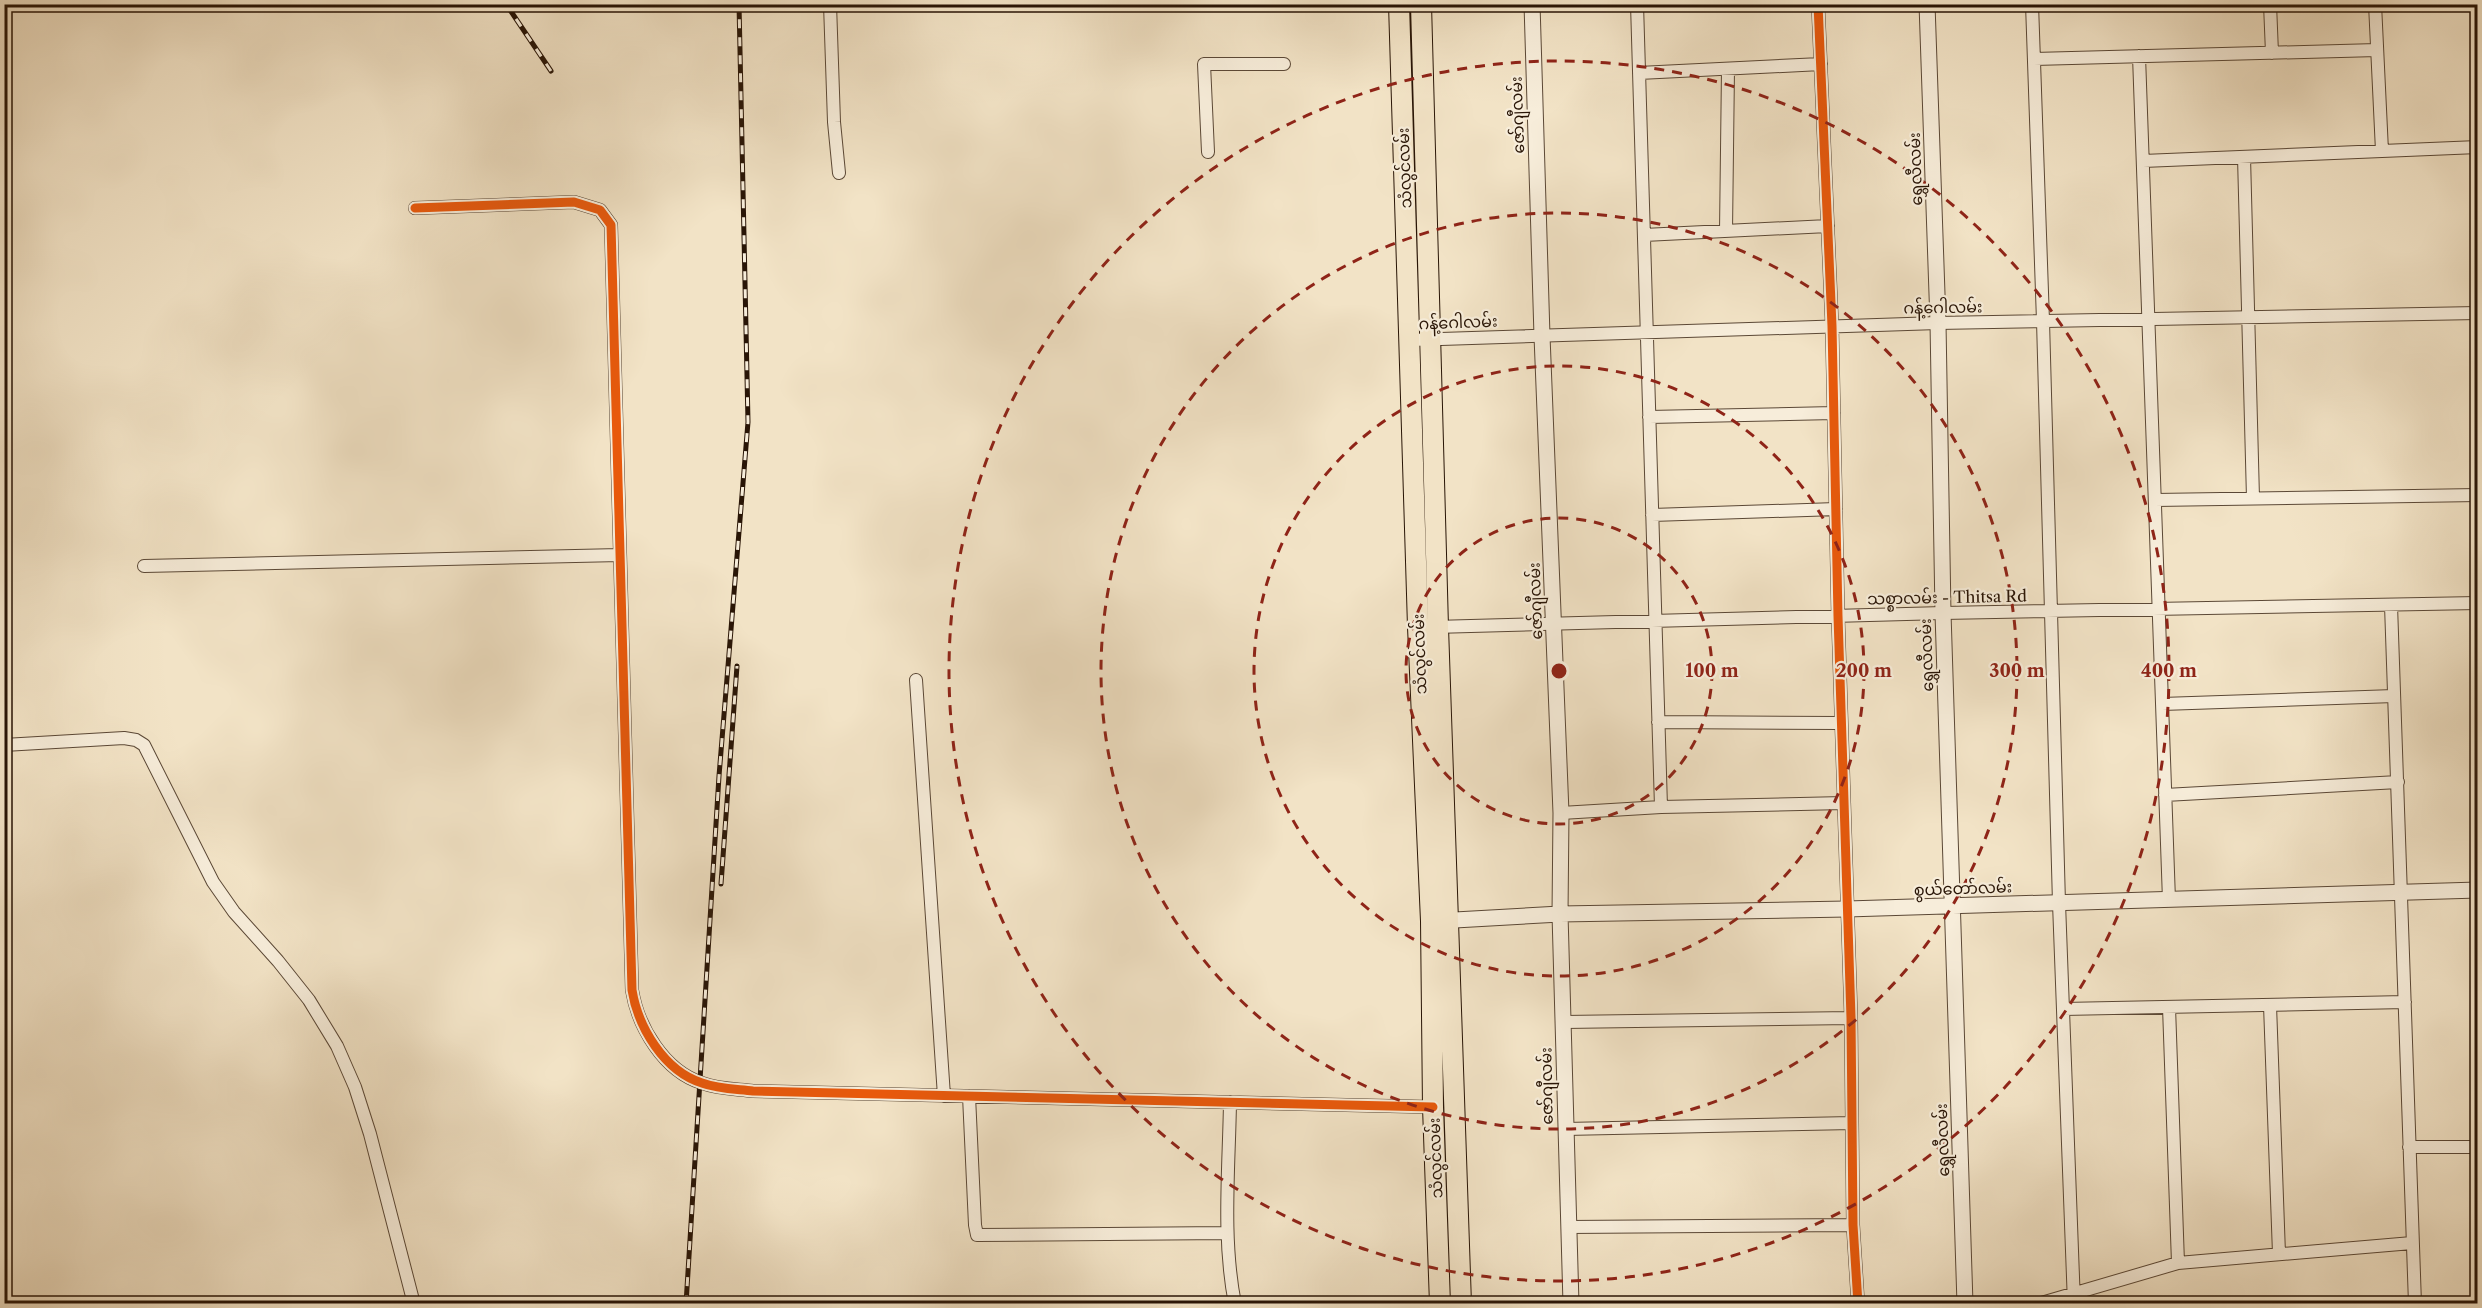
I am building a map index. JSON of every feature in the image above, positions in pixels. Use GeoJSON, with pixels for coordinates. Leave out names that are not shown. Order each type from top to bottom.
{"type":"FeatureCollection","features":[{"type":"Feature","properties":{"kind":"main road","name":"သံလွင်လမ်း"},"geometry":{"type":"LineString","coordinates":[[1399,4],[1418,627],[1440,920],[1458,1210],[1461,1304]]}},
{"type":"Feature","properties":{"kind":"main road","name":"သံလွင်လမ်း"},"geometry":{"type":"LineString","coordinates":[[1422,4],[1438,627],[1440,920],[1433,1107],[1440,1304]]}},
{"type":"Feature","properties":{"kind":"main road"},"geometry":{"type":"LineString","coordinates":[[1402,106],[1424,106]]}},
{"type":"Feature","properties":{"kind":"main road"},"geometry":{"type":"LineString","coordinates":[[1437,1210],[1458,1210]]}},
{"type":"Feature","properties":{"kind":"street"},"geometry":{"type":"LineString","coordinates":[[830,4],[834,122],[839,173]]}},
{"type":"Feature","properties":{"kind":"street","name":"ဇော်ဂျီလမ်း"},"geometry":{"type":"LineString","coordinates":[[1532,4],[1542,336],[1561,813],[1560,914],[1570,1304]]}},
{"type":"Feature","properties":{"kind":"street"},"geometry":{"type":"LineString","coordinates":[[1637,4],[1661,807]]}},
{"type":"Feature","properties":{"kind":"street"},"geometry":{"type":"LineString","coordinates":[[1818,4],[1832,326],[1838,616],[1851,1018],[1853,1225],[1858,1304]]}},
{"type":"Feature","properties":{"kind":"street","name":"ရွှေလီလမ်း"},"geometry":{"type":"LineString","coordinates":[[1927,4],[1938,323],[1943,613],[1965,1304]]}},
{"type":"Feature","properties":{"kind":"street"},"geometry":{"type":"LineString","coordinates":[[2032,4],[2059,903],[2074,1299]]}},
{"type":"Feature","properties":{"kind":"street"},"geometry":{"type":"LineString","coordinates":[[2270,4],[2272,53]]}},
{"type":"Feature","properties":{"kind":"street"},"geometry":{"type":"LineString","coordinates":[[2375,4],[2382,151]]}},
{"type":"Feature","properties":{"kind":"street"},"geometry":{"type":"LineString","coordinates":[[2034,59],[2377,50]]}},
{"type":"Feature","properties":{"kind":"street"},"geometry":{"type":"LineString","coordinates":[[2139,56],[2169,900]]}},
{"type":"Feature","properties":{"kind":"street"},"geometry":{"type":"LineString","coordinates":[[1209,152],[1204,64],[1284,64]]}},
{"type":"Feature","properties":{"kind":"street"},"geometry":{"type":"LineString","coordinates":[[1639,73],[1821,64]]}},
{"type":"Feature","properties":{"kind":"street"},"geometry":{"type":"LineString","coordinates":[[1726,231],[1728,69]]}},
{"type":"Feature","properties":{"kind":"street"},"geometry":{"type":"LineString","coordinates":[[2143,161],[2478,147]]}},
{"type":"Feature","properties":{"kind":"street"},"geometry":{"type":"LineString","coordinates":[[2244,157],[2253,498]]}},
{"type":"Feature","properties":{"kind":"street"},"geometry":{"type":"LineString","coordinates":[[416,208],[574,202],[600,210],[608,217],[611,225],[632,990],[639,1021],[649,1038],[676,1068],[700,1083],[753,1091],[1433,1107]]}},
{"type":"Feature","properties":{"kind":"street"},"geometry":{"type":"LineString","coordinates":[[1644,235],[1828,226]]}},
{"type":"Feature","properties":{"kind":"street","name":"ဂန့်ဂေါလမ်း"},"geometry":{"type":"LineString","coordinates":[[1410,340],[1938,323],[2478,313]]}},
{"type":"Feature","properties":{"kind":"street"},"geometry":{"type":"LineString","coordinates":[[1649,417],[1834,413]]}},
{"type":"Feature","properties":{"kind":"street"},"geometry":{"type":"LineString","coordinates":[[2155,500],[2478,495]]}},
{"type":"Feature","properties":{"kind":"street"},"geometry":{"type":"LineString","coordinates":[[1652,515],[1836,509]]}},
{"type":"Feature","properties":{"kind":"street"},"geometry":{"type":"LineString","coordinates":[[144,566],[620,555]]}},
{"type":"Feature","properties":{"kind":"street","name":"သစ္စာလမ်း - Thitsa Rd"},"geometry":{"type":"LineString","coordinates":[[1418,627],[1943,613],[2478,603]]}},
{"type":"Feature","properties":{"kind":"street"},"geometry":{"type":"LineString","coordinates":[[2391,605],[2415,1304]]}},
{"type":"Feature","properties":{"kind":"street"},"geometry":{"type":"LineString","coordinates":[[916,681],[944,1096]]}},
{"type":"Feature","properties":{"kind":"street"},"geometry":{"type":"LineString","coordinates":[[2162,704],[2394,696]]}},
{"type":"Feature","properties":{"kind":"street"},"geometry":{"type":"LineString","coordinates":[[1659,722],[1841,723]]}},
{"type":"Feature","properties":{"kind":"street"},"geometry":{"type":"LineString","coordinates":[[4,745],[124,738],[136,740],[144,746],[213,882],[234,912],[309,1000],[336,1046],[355,1087],[364,1115],[414,1304]]}},
{"type":"Feature","properties":{"kind":"street"},"geometry":{"type":"LineString","coordinates":[[2165,795],[2398,782]]}},
{"type":"Feature","properties":{"kind":"street"},"geometry":{"type":"LineString","coordinates":[[1561,813],[1661,807],[1844,803]]}},
{"type":"Feature","properties":{"kind":"street","name":"စွယ်တော်လမ်း"},"geometry":{"type":"LineString","coordinates":[[1440,920],[1560,914],[1847,909],[2478,890]]}},
{"type":"Feature","properties":{"kind":"street"},"geometry":{"type":"LineString","coordinates":[[2063,1010],[2405,1002]]}},
{"type":"Feature","properties":{"kind":"street"},"geometry":{"type":"LineString","coordinates":[[2270,1005],[2279,1254]]}},
{"type":"Feature","properties":{"kind":"street"},"geometry":{"type":"LineString","coordinates":[[2169,1007],[2178,1263]]}},
{"type":"Feature","properties":{"kind":"street"},"geometry":{"type":"LineString","coordinates":[[1564,1022],[1851,1018]]}},
{"type":"Feature","properties":{"kind":"street"},"geometry":{"type":"LineString","coordinates":[[969,1096],[977,1235],[1227,1233]]}},
{"type":"Feature","properties":{"kind":"street"},"geometry":{"type":"LineString","coordinates":[[1230,1102],[1227,1233],[1228,1272],[1235,1304]]}},
{"type":"Feature","properties":{"kind":"street"},"geometry":{"type":"LineString","coordinates":[[1565,1129],[1852,1123]]}},
{"type":"Feature","properties":{"kind":"street"},"geometry":{"type":"LineString","coordinates":[[2409,1147],[2478,1147]]}},
{"type":"Feature","properties":{"kind":"street"},"geometry":{"type":"LineString","coordinates":[[1568,1227],[1853,1225]]}},
{"type":"Feature","properties":{"kind":"street"},"geometry":{"type":"LineString","coordinates":[[2038,1304],[2074,1299],[2178,1263],[2412,1243]]}},
{"type":"Feature","properties":{"kind":"railway"},"geometry":{"type":"LineString","coordinates":[[506,4],[551,71]]}},
{"type":"Feature","properties":{"kind":"railway"},"geometry":{"type":"LineString","coordinates":[[686,1304],[719,776],[748,422],[739,4]]}},
{"type":"Feature","properties":{"kind":"railway"},"geometry":{"type":"LineString","coordinates":[[721,884],[737,666]]}},
{"type":"Feature","properties":{"kind":"cycle path"},"geometry":{"type":"LineString","coordinates":[[1818,4],[1832,326],[1838,616],[1851,1018],[1853,1225],[1858,1304]]}},
{"type":"Feature","properties":{"kind":"cycle path"},"geometry":{"type":"LineString","coordinates":[[415,208],[574,202],[600,210],[611,225],[632,990],[647,1033],[655,1046],[676,1069],[708,1085],[753,1091],[1433,1107]]}}]}
